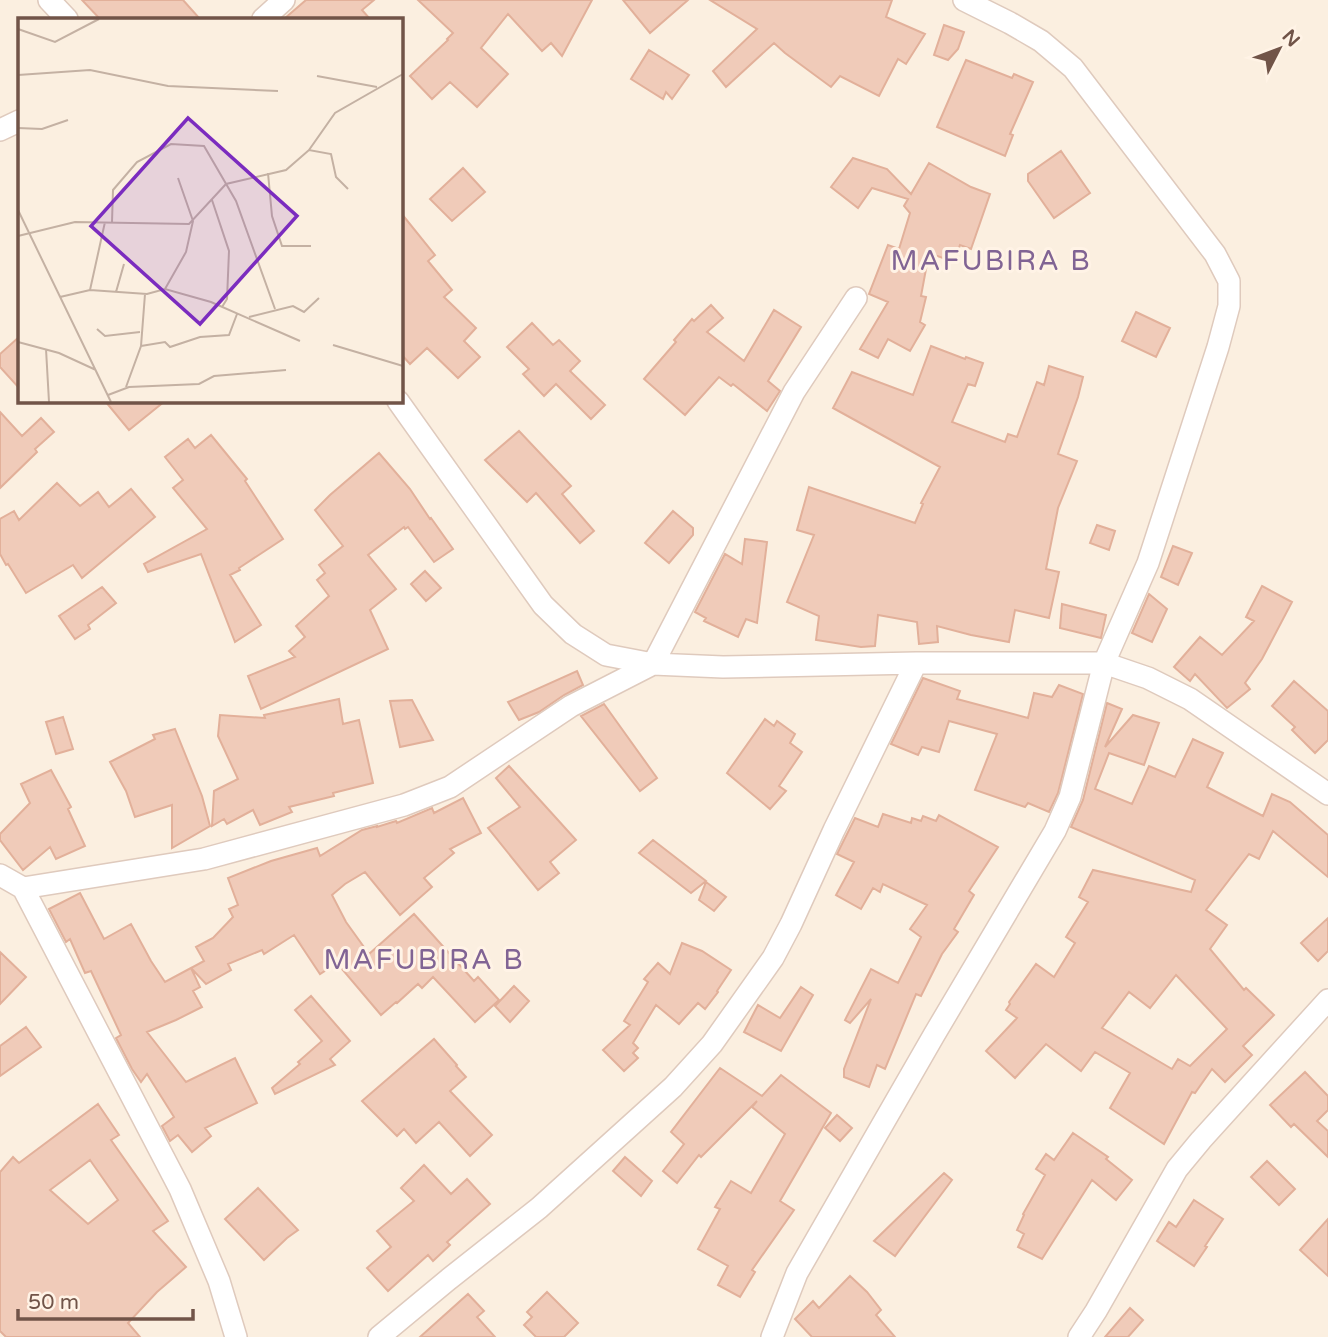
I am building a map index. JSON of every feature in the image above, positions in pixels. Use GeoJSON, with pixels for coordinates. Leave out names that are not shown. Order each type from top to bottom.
{"type":"FeatureCollection","features":[{"type":"Feature","properties":{"kind":"street"},"geometry":{"type":"LineString","coordinates":[[49,0],[66,18]]}},
{"type":"Feature","properties":{"kind":"street"},"geometry":{"type":"LineString","coordinates":[[264,18],[284,0]]}},
{"type":"Feature","properties":{"kind":"street"},"geometry":{"type":"LineString","coordinates":[[772,1337],[797,1273],[1055,831],[1070,797],[1104,663],[1148,563],[1229,306],[1229,281],[1215,254],[1073,68],[1041,41],[964,0]]}},
{"type":"Feature","properties":{"kind":"street"},"geometry":{"type":"LineString","coordinates":[[0,130],[18,121]]}},
{"type":"Feature","properties":{"kind":"street"},"geometry":{"type":"LineString","coordinates":[[23,888],[204,859],[404,805],[450,787],[572,706],[653,664],[793,392],[856,298]]}},
{"type":"Feature","properties":{"kind":"street"},"geometry":{"type":"LineString","coordinates":[[399,402],[543,605],[573,634],[606,655],[653,664],[723,667],[1104,663],[1147,678],[1190,699],[1328,794]]}},
{"type":"Feature","properties":{"kind":"street"},"geometry":{"type":"LineString","coordinates":[[379,1337],[539,1208],[673,1087],[712,1044],[773,958],[916,663]]}},
{"type":"Feature","properties":{"kind":"street"},"geometry":{"type":"LineString","coordinates":[[0,875],[23,888],[180,1189],[219,1281],[236,1337]]}},
{"type":"Feature","properties":{"kind":"street"},"geometry":{"type":"LineString","coordinates":[[1079,1337],[1177,1169],[1328,1000]]}},
{"type":"Feature","properties":{"kind":"building"},"geometry":{"type":"Polygon","coordinates":[[[82,0],[183,0],[199,18],[99,18],[82,0]]]}},
{"type":"Feature","properties":{"kind":"building"},"geometry":{"type":"Polygon","coordinates":[[[306,0],[374,0],[362,10],[369,18],[285,18],[306,0]]]}},
{"type":"Feature","properties":{"kind":"building"},"geometry":{"type":"Polygon","coordinates":[[[418,0],[592,0],[562,56],[551,43],[542,51],[508,14],[481,48],[508,74],[477,107],[450,82],[432,99],[410,76],[453,33],[418,0]]]}},
{"type":"Feature","properties":{"kind":"building"},"geometry":{"type":"Polygon","coordinates":[[[623,0],[688,0],[650,33],[623,0]]]}},
{"type":"Feature","properties":{"kind":"building"},"geometry":{"type":"Polygon","coordinates":[[[710,0],[892,0],[886,17],[925,34],[906,64],[898,59],[879,96],[840,76],[831,87],[774,43],[726,87],[713,71],[757,29],[710,0]]]}},
{"type":"Feature","properties":{"kind":"building"},"geometry":{"type":"Polygon","coordinates":[[[944,25],[964,32],[958,49],[948,60],[934,55],[944,25]]]}},
{"type":"Feature","properties":{"kind":"building"},"geometry":{"type":"Polygon","coordinates":[[[649,50],[689,75],[672,99],[666,92],[663,99],[631,79],[649,50]]]}},
{"type":"Feature","properties":{"kind":"building"},"geometry":{"type":"Polygon","coordinates":[[[966,60],[1012,78],[1014,74],[1033,82],[1010,134],[1013,135],[1005,156],[937,127],[966,60]]]}},
{"type":"Feature","properties":{"kind":"building"},"geometry":{"type":"Polygon","coordinates":[[[1061,151],[1090,193],[1054,218],[1028,181],[1028,174],[1061,151]]]}},
{"type":"Feature","properties":{"kind":"building"},"geometry":{"type":"Polygon","coordinates":[[[853,158],[887,169],[911,194],[929,163],[971,187],[990,194],[971,249],[960,245],[954,262],[929,253],[921,296],[926,297],[920,322],[925,325],[910,351],[888,339],[878,358],[860,349],[888,302],[869,294],[888,245],[899,249],[910,213],[904,206],[908,199],[872,188],[858,208],[831,187],[853,158]]]}},
{"type":"Feature","properties":{"kind":"building"},"geometry":{"type":"Polygon","coordinates":[[[463,168],[485,192],[452,221],[430,199],[463,168]]]}},
{"type":"Feature","properties":{"kind":"building"},"geometry":{"type":"Polygon","coordinates":[[[402,214],[435,255],[428,261],[452,290],[444,297],[476,328],[464,341],[480,357],[458,378],[427,348],[410,364],[402,355],[402,214]]]}},
{"type":"Feature","properties":{"kind":"building"},"geometry":{"type":"Polygon","coordinates":[[[711,305],[723,318],[707,332],[744,361],[774,310],[801,327],[768,381],[780,391],[767,411],[733,384],[731,386],[719,377],[685,415],[644,379],[692,319],[694,321],[711,305]]]}},
{"type":"Feature","properties":{"kind":"building"},"geometry":{"type":"Polygon","coordinates":[[[1136,312],[1170,328],[1156,357],[1122,341],[1136,312]]]}},
{"type":"Feature","properties":{"kind":"building"},"geometry":{"type":"Polygon","coordinates":[[[532,323],[553,345],[559,340],[580,361],[570,371],[605,405],[591,419],[556,384],[544,396],[523,374],[529,369],[507,347],[532,323]]]}},
{"type":"Feature","properties":{"kind":"building"},"geometry":{"type":"Polygon","coordinates":[[[18,338],[18,387],[0,367],[0,354],[18,338]]]}},
{"type":"Feature","properties":{"kind":"building"},"geometry":{"type":"Polygon","coordinates":[[[931,346],[983,363],[975,386],[968,384],[952,422],[1005,442],[1008,434],[1017,437],[1037,382],[1044,385],[1049,366],[1083,377],[1058,454],[1077,461],[1058,508],[1046,569],[1059,572],[1049,618],[1015,610],[1009,642],[937,626],[938,642],[919,644],[917,622],[878,615],[875,646],[861,647],[816,640],[819,616],[787,602],[814,535],[797,530],[809,487],[915,523],[923,504],[921,503],[940,467],[833,408],[852,372],[913,395],[931,346]]]}},
{"type":"Feature","properties":{"kind":"building"},"geometry":{"type":"Polygon","coordinates":[[[106,402],[164,402],[129,430],[106,402]]]}},
{"type":"Feature","properties":{"kind":"building"},"geometry":{"type":"Polygon","coordinates":[[[0,412],[22,436],[41,418],[54,432],[0,488],[0,412]]]}},
{"type":"Feature","properties":{"kind":"building"},"geometry":{"type":"Polygon","coordinates":[[[519,431],[571,486],[562,494],[594,531],[580,543],[536,493],[527,502],[485,460],[519,431]]]}},
{"type":"Feature","properties":{"kind":"building"},"geometry":{"type":"Polygon","coordinates":[[[211,435],[247,479],[245,481],[283,539],[230,575],[261,625],[235,642],[201,554],[148,572],[144,564],[207,529],[173,488],[183,480],[165,457],[188,439],[195,448],[211,435]]]}},
{"type":"Feature","properties":{"kind":"building"},"geometry":{"type":"Polygon","coordinates":[[[379,453],[410,489],[453,549],[434,562],[408,527],[404,527],[368,555],[396,589],[370,610],[388,649],[261,709],[248,676],[295,657],[289,651],[305,637],[296,626],[329,596],[317,580],[325,573],[319,565],[343,546],[315,510],[379,453]]]}},
{"type":"Feature","properties":{"kind":"building"},"geometry":{"type":"Polygon","coordinates":[[[57,483],[80,506],[98,492],[109,507],[131,489],[155,517],[82,578],[73,565],[26,593],[0,554],[0,519],[14,511],[19,520],[57,483]]]}},
{"type":"Feature","properties":{"kind":"building"},"geometry":{"type":"Polygon","coordinates":[[[673,511],[693,528],[693,535],[669,563],[645,543],[673,511]]]}},
{"type":"Feature","properties":{"kind":"building"},"geometry":{"type":"Polygon","coordinates":[[[1097,525],[1115,531],[1109,550],[1090,543],[1097,525]]]}},
{"type":"Feature","properties":{"kind":"building"},"geometry":{"type":"Polygon","coordinates":[[[745,539],[767,542],[757,623],[746,619],[738,637],[704,621],[706,618],[695,612],[725,554],[742,564],[745,539]]]}},
{"type":"Feature","properties":{"kind":"building"},"geometry":{"type":"Polygon","coordinates":[[[1173,546],[1192,553],[1178,585],[1161,577],[1173,546]]]}},
{"type":"Feature","properties":{"kind":"building"},"geometry":{"type":"Polygon","coordinates":[[[425,571],[441,588],[426,601],[411,584],[425,571]]]}},
{"type":"Feature","properties":{"kind":"building"},"geometry":{"type":"Polygon","coordinates":[[[1262,586],[1292,602],[1262,659],[1245,683],[1250,689],[1227,708],[1195,674],[1190,681],[1174,667],[1200,637],[1222,655],[1254,621],[1246,617],[1262,586]]]}},
{"type":"Feature","properties":{"kind":"building"},"geometry":{"type":"Polygon","coordinates":[[[102,587],[116,603],[88,625],[90,629],[75,639],[59,616],[102,587]]]}},
{"type":"Feature","properties":{"kind":"building"},"geometry":{"type":"Polygon","coordinates":[[[1149,594],[1167,609],[1152,642],[1132,633],[1149,594]]]}},
{"type":"Feature","properties":{"kind":"building"},"geometry":{"type":"Polygon","coordinates":[[[1062,604],[1106,615],[1101,638],[1060,628],[1062,604]]]}},
{"type":"Feature","properties":{"kind":"building"},"geometry":{"type":"Polygon","coordinates":[[[577,671],[583,685],[539,712],[519,720],[508,702],[577,671]]]}},
{"type":"Feature","properties":{"kind":"building"},"geometry":{"type":"Polygon","coordinates":[[[923,678],[960,691],[957,699],[1028,718],[1034,693],[1052,697],[1059,685],[1083,694],[1058,793],[1049,812],[1028,803],[1025,807],[975,790],[997,734],[949,721],[939,752],[922,747],[918,755],[891,744],[923,678]]]}},
{"type":"Feature","properties":{"kind":"building"},"geometry":{"type":"Polygon","coordinates":[[[1294,681],[1328,711],[1328,740],[1315,753],[1292,730],[1295,727],[1272,706],[1294,681]]]}},
{"type":"Feature","properties":{"kind":"building"},"geometry":{"type":"Polygon","coordinates":[[[339,699],[343,724],[359,720],[373,783],[289,807],[292,812],[260,825],[253,810],[227,824],[224,819],[212,826],[214,791],[238,779],[218,736],[220,715],[265,718],[264,715],[339,699]]]}},
{"type":"Feature","properties":{"kind":"building"},"geometry":{"type":"Polygon","coordinates":[[[412,700],[433,740],[400,747],[390,701],[412,700]]]}},
{"type":"Feature","properties":{"kind":"building"},"geometry":{"type":"Polygon","coordinates":[[[1107,703],[1122,709],[1105,747],[1133,715],[1159,723],[1144,765],[1109,753],[1095,789],[1132,804],[1149,766],[1175,777],[1193,739],[1223,753],[1207,787],[1263,816],[1272,794],[1290,802],[1328,835],[1328,877],[1273,831],[1259,859],[1249,854],[1206,910],[1227,925],[1210,949],[1244,990],[1246,988],[1274,1015],[1243,1046],[1252,1055],[1225,1082],[1212,1069],[1195,1093],[1192,1092],[1164,1144],[1110,1108],[1130,1073],[1095,1052],[1081,1071],[1046,1044],[1015,1078],[986,1051],[1017,1018],[1006,1010],[1036,964],[1054,977],[1075,943],[1066,937],[1088,902],[1079,897],[1093,870],[1191,892],[1195,880],[1071,827],[1083,800],[1107,703]],[[1176,975],[1150,1008],[1129,992],[1102,1028],[1172,1069],[1178,1059],[1190,1066],[1227,1029],[1176,975]]]}},
{"type":"Feature","properties":{"kind":"building"},"geometry":{"type":"Polygon","coordinates":[[[604,704],[657,778],[640,791],[581,716],[604,704]]]}},
{"type":"Feature","properties":{"kind":"building"},"geometry":{"type":"Polygon","coordinates":[[[63,717],[73,749],[56,754],[46,722],[63,717]]]}},
{"type":"Feature","properties":{"kind":"building"},"geometry":{"type":"Polygon","coordinates":[[[765,719],[774,726],[777,721],[795,734],[790,743],[802,752],[779,786],[786,791],[770,809],[727,773],[765,719]]]}},
{"type":"Feature","properties":{"kind":"building"},"geometry":{"type":"Polygon","coordinates":[[[175,729],[202,796],[210,826],[172,848],[172,805],[135,817],[126,791],[110,762],[155,739],[153,735],[175,729]]]}},
{"type":"Feature","properties":{"kind":"building"},"geometry":{"type":"Polygon","coordinates":[[[509,766],[576,840],[550,862],[559,873],[538,890],[488,828],[520,807],[496,778],[509,766]]]}},
{"type":"Feature","properties":{"kind":"building"},"geometry":{"type":"Polygon","coordinates":[[[51,770],[71,807],[68,809],[85,846],[56,859],[50,847],[23,870],[0,840],[0,834],[30,803],[21,784],[51,770]]]}},
{"type":"Feature","properties":{"kind":"building"},"geometry":{"type":"Polygon","coordinates":[[[463,798],[481,833],[450,849],[454,853],[424,878],[432,887],[400,915],[365,872],[332,895],[346,922],[369,954],[414,914],[474,981],[478,977],[499,1000],[475,1022],[433,977],[422,988],[418,984],[381,1015],[337,963],[320,974],[294,935],[264,954],[262,950],[228,964],[231,970],[206,984],[191,968],[204,961],[196,947],[213,938],[233,917],[229,909],[238,905],[228,878],[271,861],[317,848],[320,856],[362,830],[396,821],[397,823],[432,808],[434,813],[463,798]]]}},
{"type":"Feature","properties":{"kind":"building"},"geometry":{"type":"Polygon","coordinates":[[[883,814],[911,823],[912,818],[921,821],[923,816],[936,821],[939,815],[998,847],[969,891],[974,895],[954,929],[958,932],[942,954],[921,996],[916,994],[885,1069],[877,1065],[869,1087],[844,1077],[844,1069],[871,999],[850,1023],[845,1020],[871,969],[898,983],[921,937],[910,929],[927,905],[883,884],[880,892],[873,888],[861,909],[836,895],[854,862],[837,854],[855,818],[878,827],[883,814]]]}},
{"type":"Feature","properties":{"kind":"building"},"geometry":{"type":"Polygon","coordinates":[[[653,840],[706,881],[691,893],[639,853],[653,840]]]}},
{"type":"Feature","properties":{"kind":"building"},"geometry":{"type":"Polygon","coordinates":[[[706,882],[726,897],[714,911],[699,900],[706,882]]]}},
{"type":"Feature","properties":{"kind":"building"},"geometry":{"type":"Polygon","coordinates":[[[80,893],[104,939],[131,924],[165,982],[191,968],[200,987],[193,991],[202,1007],[147,1032],[186,1082],[235,1058],[257,1103],[205,1128],[211,1136],[192,1152],[178,1135],[170,1141],[162,1126],[174,1117],[147,1074],[141,1082],[132,1069],[116,1038],[121,1035],[91,971],[85,973],[70,939],[66,942],[49,909],[80,893]]]}},
{"type":"Feature","properties":{"kind":"building"},"geometry":{"type":"Polygon","coordinates":[[[1328,918],[1328,951],[1318,961],[1301,943],[1328,918]]]}},
{"type":"Feature","properties":{"kind":"building"},"geometry":{"type":"Polygon","coordinates":[[[682,943],[702,951],[731,970],[705,1009],[698,1003],[679,1024],[656,1005],[633,1043],[638,1048],[633,1053],[638,1058],[624,1071],[603,1050],[630,1025],[624,1021],[648,982],[644,979],[658,963],[670,974],[682,943]]]}},
{"type":"Feature","properties":{"kind":"building"},"geometry":{"type":"Polygon","coordinates":[[[0,952],[26,977],[0,1004],[0,952]]]}},
{"type":"Feature","properties":{"kind":"building"},"geometry":{"type":"Polygon","coordinates":[[[514,986],[529,1001],[510,1022],[495,1006],[514,986]]]}},
{"type":"Feature","properties":{"kind":"building"},"geometry":{"type":"Polygon","coordinates":[[[801,987],[813,995],[781,1051],[744,1032],[758,1005],[780,1018],[801,987]]]}},
{"type":"Feature","properties":{"kind":"building"},"geometry":{"type":"Polygon","coordinates":[[[311,996],[350,1041],[330,1059],[335,1065],[275,1094],[272,1088],[322,1041],[295,1010],[311,996]]]}},
{"type":"Feature","properties":{"kind":"building"},"geometry":{"type":"Polygon","coordinates":[[[26,1027],[41,1047],[0,1076],[0,1046],[26,1027]]]}},
{"type":"Feature","properties":{"kind":"building"},"geometry":{"type":"Polygon","coordinates":[[[434,1039],[466,1077],[450,1091],[492,1135],[470,1156],[439,1122],[416,1143],[404,1129],[397,1136],[362,1101],[434,1039]]]}},
{"type":"Feature","properties":{"kind":"building"},"geometry":{"type":"Polygon","coordinates":[[[720,1068],[762,1096],[781,1075],[831,1113],[780,1201],[794,1210],[752,1270],[755,1272],[740,1297],[718,1285],[728,1266],[698,1249],[720,1209],[715,1207],[731,1181],[751,1193],[785,1134],[752,1107],[757,1101],[701,1157],[699,1155],[677,1183],[663,1171],[684,1144],[671,1132],[720,1068]]]}},
{"type":"Feature","properties":{"kind":"building"},"geometry":{"type":"Polygon","coordinates":[[[1305,1072],[1328,1096],[1328,1110],[1317,1121],[1328,1131],[1328,1157],[1294,1124],[1291,1127],[1270,1105],[1305,1072]]]}},
{"type":"Feature","properties":{"kind":"building"},"geometry":{"type":"Polygon","coordinates":[[[98,1104],[119,1135],[111,1140],[168,1221],[153,1231],[186,1267],[157,1292],[128,1323],[140,1337],[6,1337],[0,1331],[0,1172],[13,1157],[19,1163],[98,1104]],[[90,1160],[50,1190],[88,1224],[118,1200],[90,1160]]]}},
{"type":"Feature","properties":{"kind":"building"},"geometry":{"type":"Polygon","coordinates":[[[837,1115],[852,1128],[840,1141],[825,1128],[837,1115]]]}},
{"type":"Feature","properties":{"kind":"building"},"geometry":{"type":"Polygon","coordinates":[[[1073,1133],[1108,1157],[1106,1159],[1132,1180],[1116,1200],[1092,1180],[1042,1259],[1018,1247],[1024,1234],[1017,1230],[1045,1175],[1036,1169],[1046,1154],[1054,1160],[1073,1133]]]}},
{"type":"Feature","properties":{"kind":"building"},"geometry":{"type":"Polygon","coordinates":[[[625,1157],[652,1181],[641,1196],[613,1171],[625,1157]]]}},
{"type":"Feature","properties":{"kind":"building"},"geometry":{"type":"Polygon","coordinates":[[[1267,1161],[1295,1189],[1279,1205],[1251,1177],[1267,1161]]]}},
{"type":"Feature","properties":{"kind":"building"},"geometry":{"type":"Polygon","coordinates":[[[424,1165],[451,1194],[467,1179],[490,1204],[447,1242],[450,1245],[433,1261],[428,1255],[388,1291],[367,1268],[391,1247],[377,1231],[414,1201],[401,1188],[424,1165]]]}},
{"type":"Feature","properties":{"kind":"building"},"geometry":{"type":"Polygon","coordinates":[[[944,1173],[952,1180],[895,1256],[874,1241],[944,1173]]]}},
{"type":"Feature","properties":{"kind":"building"},"geometry":{"type":"Polygon","coordinates":[[[258,1188],[298,1230],[264,1260],[225,1219],[258,1188]]]}},
{"type":"Feature","properties":{"kind":"building"},"geometry":{"type":"Polygon","coordinates":[[[1194,1200],[1223,1219],[1194,1266],[1157,1241],[1169,1222],[1176,1227],[1194,1200]]]}},
{"type":"Feature","properties":{"kind":"building"},"geometry":{"type":"Polygon","coordinates":[[[1328,1219],[1328,1276],[1300,1250],[1328,1219]]]}},
{"type":"Feature","properties":{"kind":"building"},"geometry":{"type":"Polygon","coordinates":[[[850,1276],[881,1310],[876,1315],[895,1337],[812,1337],[795,1319],[813,1301],[819,1308],[850,1276]]]}},
{"type":"Feature","properties":{"kind":"building"},"geometry":{"type":"Polygon","coordinates":[[[547,1292],[578,1323],[564,1337],[536,1337],[524,1325],[532,1317],[527,1312],[547,1292]]]}},
{"type":"Feature","properties":{"kind":"building"},"geometry":{"type":"Polygon","coordinates":[[[468,1294],[484,1311],[477,1317],[495,1337],[420,1337],[468,1294]]]}},
{"type":"Feature","properties":{"kind":"building"},"geometry":{"type":"Polygon","coordinates":[[[1130,1308],[1143,1320],[1128,1337],[1105,1337],[1130,1308]]]}},
{"type":"Feature","properties":{"kind":"district","name":"MAFUBIRA B"},"geometry":{"type":"Point","coordinates":[991,261]}},
{"type":"Feature","properties":{"kind":"district","name":"MAFUBIRA B"},"geometry":{"type":"Point","coordinates":[424,960]}}]}
